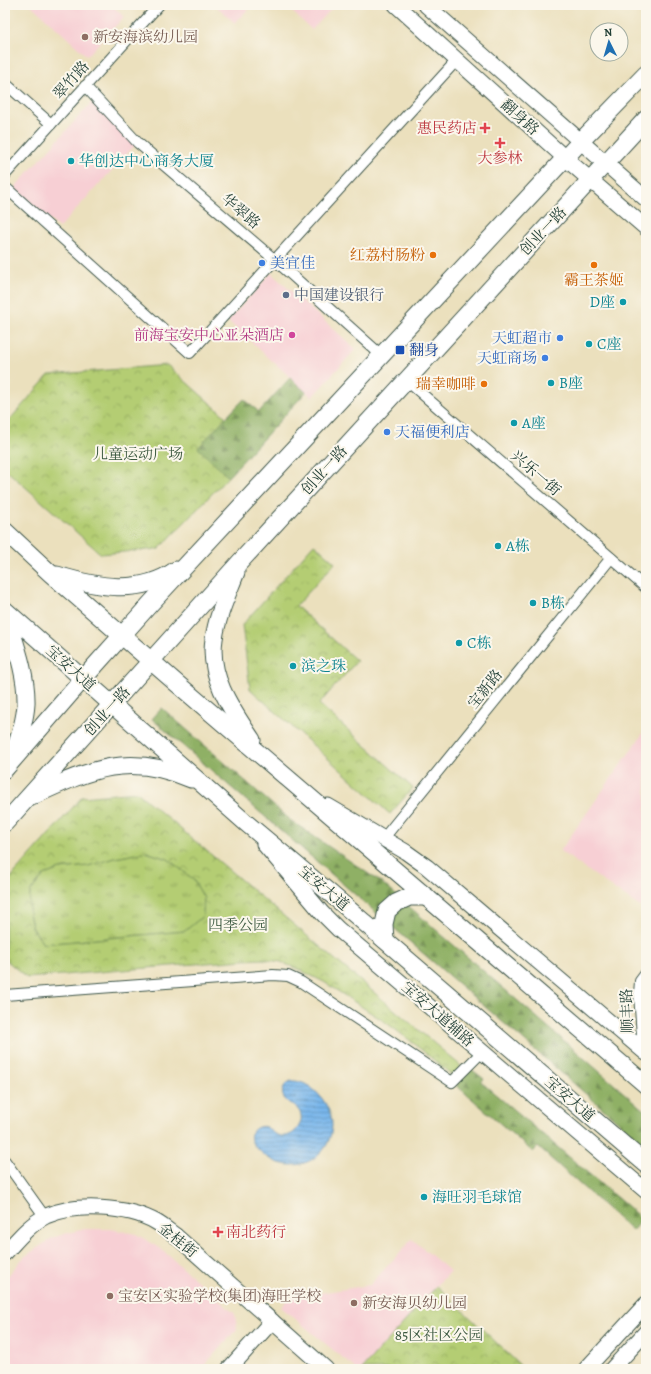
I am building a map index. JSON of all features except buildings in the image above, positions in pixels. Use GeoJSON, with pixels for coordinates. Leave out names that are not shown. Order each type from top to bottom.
{"type":"FeatureCollection","features":[{"type":"Feature","properties":{"kind":"main road","name":"翻身路"},"geometry":{"type":"LineString","coordinates":[[396,5],[565,158],[646,228]]}},
{"type":"Feature","properties":{"kind":"main road","name":"翻身路"},"geometry":{"type":"LineString","coordinates":[[426,5],[646,199]]}},
{"type":"Feature","properties":{"kind":"main road"},"geometry":{"type":"LineString","coordinates":[[7,766],[122,634],[565,158],[646,74]]}},
{"type":"Feature","properties":{"kind":"main road","name":"创业一路"},"geometry":{"type":"LineString","coordinates":[[5,823],[239,563],[645,121]]}},
{"type":"Feature","properties":{"kind":"main road"},"geometry":{"type":"LineString","coordinates":[[5,531],[50,573],[264,758],[301,788],[646,1085]]}},
{"type":"Feature","properties":{"kind":"main road"},"geometry":{"type":"LineString","coordinates":[[50,573],[86,583],[110,587],[124,587],[141,585],[158,580],[173,572],[194,557]]}},
{"type":"Feature","properties":{"kind":"main road"},"geometry":{"type":"LineString","coordinates":[[239,563],[214,639],[213,660],[216,679],[227,700],[264,758]]}},
{"type":"Feature","properties":{"kind":"main road"},"geometry":{"type":"LineString","coordinates":[[5,611],[19,658],[26,690],[25,714],[16,748],[7,766]]}},
{"type":"Feature","properties":{"kind":"main road","name":"宝安大道"},"geometry":{"type":"LineString","coordinates":[[5,611],[245,822],[646,1164]]}},
{"type":"Feature","properties":{"kind":"main road"},"geometry":{"type":"LineString","coordinates":[[27,799],[82,774],[96,769],[116,766],[154,767],[170,771],[202,784]]}},
{"type":"Feature","properties":{"kind":"main road"},"geometry":{"type":"LineString","coordinates":[[301,788],[427,867],[645,1052]]}},
{"type":"Feature","properties":{"kind":"main road","name":"宝安大道辅路"},"geometry":{"type":"LineString","coordinates":[[245,822],[322,913],[344,934],[646,1191]]}},
{"type":"Feature","properties":{"kind":"main road"},"geometry":{"type":"LineString","coordinates":[[385,940],[384,924],[387,911],[396,903],[409,897],[427,897]]}},
{"type":"Feature","properties":{"kind":"main road","name":"金桂街"},"geometry":{"type":"LineString","coordinates":[[5,1253],[20,1237],[45,1217],[60,1212],[96,1208],[134,1212],[156,1222],[176,1236],[326,1369]]}},
{"type":"Feature","properties":{"kind":"main road"},"geometry":{"type":"LineString","coordinates":[[586,1369],[646,1304]]}},
{"type":"Feature","properties":{"kind":"main road"},"geometry":{"type":"LineString","coordinates":[[229,1369],[272,1321]]}},
{"type":"Feature","properties":{"kind":"main road"},"geometry":{"type":"LineString","coordinates":[[612,1369],[646,1332]]}},
{"type":"Feature","properties":{"kind":"street","name":"翠竹路"},"geometry":{"type":"LineString","coordinates":[[6,171],[51,124],[159,5]]}},
{"type":"Feature","properties":{"kind":"street"},"geometry":{"type":"LineString","coordinates":[[5,187],[190,353],[457,60]]}},
{"type":"Feature","properties":{"kind":"street"},"geometry":{"type":"LineString","coordinates":[[5,83],[51,124]]}},
{"type":"Feature","properties":{"kind":"street","name":"华翠路"},"geometry":{"type":"LineString","coordinates":[[86,86],[138,143],[275,260],[381,355]]}},
{"type":"Feature","properties":{"kind":"street","name":"兴乐一街"},"geometry":{"type":"LineString","coordinates":[[406,380],[646,588]]}},
{"type":"Feature","properties":{"kind":"street","name":"宝新路"},"geometry":{"type":"LineString","coordinates":[[383,839],[611,558]]}},
{"type":"Feature","properties":{"kind":"street","name":"顺丰路"},"geometry":{"type":"LineString","coordinates":[[645,1052],[639,994],[640,981],[646,973]]}},
{"type":"Feature","properties":{"kind":"street"},"geometry":{"type":"LineString","coordinates":[[5,995],[272,975],[288,976],[301,982],[452,1082],[482,1052]]}},
{"type":"Feature","properties":{"kind":"street"},"geometry":{"type":"LineString","coordinates":[[5,1161],[45,1217]]}},
{"type":"Feature","properties":{"kind":"shaded area","name":"新安海滨幼儿园"},"geometry":{"type":"Polygon","coordinates":[[[31,5],[112,5],[124,17],[87,56],[31,5]]]}},
{"type":"Feature","properties":{"kind":"shaded area"},"geometry":{"type":"Polygon","coordinates":[[[215,5],[252,5],[235,23],[215,5]]]}},
{"type":"Feature","properties":{"kind":"shaded area"},"geometry":{"type":"Polygon","coordinates":[[[285,5],[335,5],[312,30],[285,5]]]}},
{"type":"Feature","properties":{"kind":"shaded area","name":"华创达中心商务大厦"},"geometry":{"type":"Polygon","coordinates":[[[92,102],[137,143],[59,228],[14,188],[92,102]]]}},
{"type":"Feature","properties":{"kind":"shaded area","name":"前海宝安中心亚朵酒店"},"geometry":{"type":"Polygon","coordinates":[[[271,273],[356,349],[312,397],[228,321],[271,273]]]}},
{"type":"Feature","properties":{"kind":"shaded area"},"geometry":{"type":"Polygon","coordinates":[[[646,729],[646,911],[560,851],[646,729]]]}},
{"type":"Feature","properties":{"kind":"shaded area","name":"宝安区实验学校(集团)海旺学校"},"geometry":{"type":"Polygon","coordinates":[[[85,1229],[111,1229],[136,1234],[160,1248],[235,1314],[237,1329],[201,1369],[5,1369],[5,1279],[24,1257],[52,1238],[85,1229]]]}},
{"type":"Feature","properties":{"kind":"shaded area","name":"新安海贝幼儿园"},"geometry":{"type":"Polygon","coordinates":[[[412,1239],[450,1271],[362,1369],[356,1369],[281,1307],[289,1298],[370,1285],[412,1239]]]}},
{"type":"Feature","properties":{"kind":"green space","name":"儿童运动广场"},"geometry":{"type":"Polygon","coordinates":[[[167,365],[226,417],[198,448],[228,477],[159,549],[101,554],[5,469],[5,425],[49,375],[167,365]]]}},
{"type":"Feature","properties":{"kind":"green space"},"geometry":{"type":"Polygon","coordinates":[[[290,378],[306,392],[228,477],[197,448],[244,399],[259,412],[290,378]]]}},
{"type":"Feature","properties":{"kind":"green space"},"geometry":{"type":"Polygon","coordinates":[[[314,544],[335,563],[296,606],[357,661],[319,704],[413,788],[390,814],[250,689],[242,625],[314,544]]]}},
{"type":"Feature","properties":{"kind":"green space"},"geometry":{"type":"Polygon","coordinates":[[[162,708],[290,820],[382,883],[646,1112],[646,1146],[152,719],[162,708]]]}},
{"type":"Feature","properties":{"kind":"green space","name":"四季公园"},"geometry":{"type":"Polygon","coordinates":[[[137,792],[461,1066],[453,1076],[388,1024],[324,982],[281,962],[263,959],[243,960],[27,978],[5,959],[5,884],[82,797],[137,792]],[[146,852],[115,858],[88,866],[60,869],[44,875],[30,892],[29,913],[32,927],[43,944],[185,931],[203,916],[204,898],[193,879],[168,859],[146,852]]]}},
{"type":"Feature","properties":{"kind":"green space"},"geometry":{"type":"Polygon","coordinates":[[[146,852],[168,859],[193,879],[204,898],[203,916],[185,931],[43,944],[32,927],[29,913],[30,892],[44,875],[60,869],[88,866],[115,858],[146,852]]]}},
{"type":"Feature","properties":{"kind":"green space"},"geometry":{"type":"Polygon","coordinates":[[[471,1069],[484,1079],[481,1082],[642,1219],[632,1231],[538,1147],[533,1152],[456,1085],[471,1069]]]}},
{"type":"Feature","properties":{"kind":"green space","name":"85区社区公园"},"geometry":{"type":"Polygon","coordinates":[[[437,1286],[524,1369],[362,1369],[437,1286]]]}},
{"type":"Feature","properties":{"kind":"water"},"geometry":{"type":"Polygon","coordinates":[[[291,1081],[306,1084],[319,1095],[329,1110],[332,1126],[330,1138],[324,1149],[316,1157],[307,1162],[296,1165],[274,1161],[256,1148],[250,1137],[254,1129],[263,1126],[281,1136],[290,1135],[297,1129],[301,1119],[300,1112],[284,1098],[282,1093],[285,1086],[291,1081]]]}},
{"type":"Feature","properties":{"kind":"place","name":"新安海滨幼儿园"},"geometry":{"type":"Point","coordinates":[85,37]}},
{"type":"Feature","properties":{"kind":"place","name":"惠民药店"},"geometry":{"type":"Point","coordinates":[485,128]}},
{"type":"Feature","properties":{"kind":"place","name":"大参林"},"geometry":{"type":"Point","coordinates":[500,143]}},
{"type":"Feature","properties":{"kind":"place","name":"华创达中心商务大厦"},"geometry":{"type":"Point","coordinates":[71,161]}},
{"type":"Feature","properties":{"kind":"place","name":"红荔村肠粉"},"geometry":{"type":"Point","coordinates":[433,255]}},
{"type":"Feature","properties":{"kind":"place","name":"美宜佳"},"geometry":{"type":"Point","coordinates":[262,263]}},
{"type":"Feature","properties":{"kind":"place","name":"霸王茶姬"},"geometry":{"type":"Point","coordinates":[594,265]}},
{"type":"Feature","properties":{"kind":"place","name":"中国建设银行"},"geometry":{"type":"Point","coordinates":[286,295]}},
{"type":"Feature","properties":{"kind":"place","name":"D座"},"geometry":{"type":"Point","coordinates":[623,302]}},
{"type":"Feature","properties":{"kind":"place","name":"前海宝安中心亚朵酒店"},"geometry":{"type":"Point","coordinates":[292,335]}},
{"type":"Feature","properties":{"kind":"place","name":"天虹超市"},"geometry":{"type":"Point","coordinates":[560,338]}},
{"type":"Feature","properties":{"kind":"place","name":"C座"},"geometry":{"type":"Point","coordinates":[589,344]}},
{"type":"Feature","properties":{"kind":"place","name":"翻身"},"geometry":{"type":"Point","coordinates":[400,350]}},
{"type":"Feature","properties":{"kind":"place","name":"天虹商场"},"geometry":{"type":"Point","coordinates":[545,358]}},
{"type":"Feature","properties":{"kind":"place","name":"B座"},"geometry":{"type":"Point","coordinates":[551,383]}},
{"type":"Feature","properties":{"kind":"place","name":"瑞幸咖啡"},"geometry":{"type":"Point","coordinates":[484,384]}},
{"type":"Feature","properties":{"kind":"place","name":"A座"},"geometry":{"type":"Point","coordinates":[514,423]}},
{"type":"Feature","properties":{"kind":"place","name":"天福便利店"},"geometry":{"type":"Point","coordinates":[387,432]}},
{"type":"Feature","properties":{"kind":"place","name":"A栋"},"geometry":{"type":"Point","coordinates":[498,546]}},
{"type":"Feature","properties":{"kind":"place","name":"B栋"},"geometry":{"type":"Point","coordinates":[533,603]}},
{"type":"Feature","properties":{"kind":"place","name":"C栋"},"geometry":{"type":"Point","coordinates":[459,643]}},
{"type":"Feature","properties":{"kind":"place","name":"滨之珠"},"geometry":{"type":"Point","coordinates":[293,666]}},
{"type":"Feature","properties":{"kind":"place","name":"海旺羽毛球馆"},"geometry":{"type":"Point","coordinates":[424,1197]}},
{"type":"Feature","properties":{"kind":"place","name":"南北药行"},"geometry":{"type":"Point","coordinates":[218,1232]}},
{"type":"Feature","properties":{"kind":"place","name":"宝安区实验学校(集团)海旺学校"},"geometry":{"type":"Point","coordinates":[110,1296]}},
{"type":"Feature","properties":{"kind":"place","name":"新安海贝幼儿园"},"geometry":{"type":"Point","coordinates":[354,1303]}}]}
